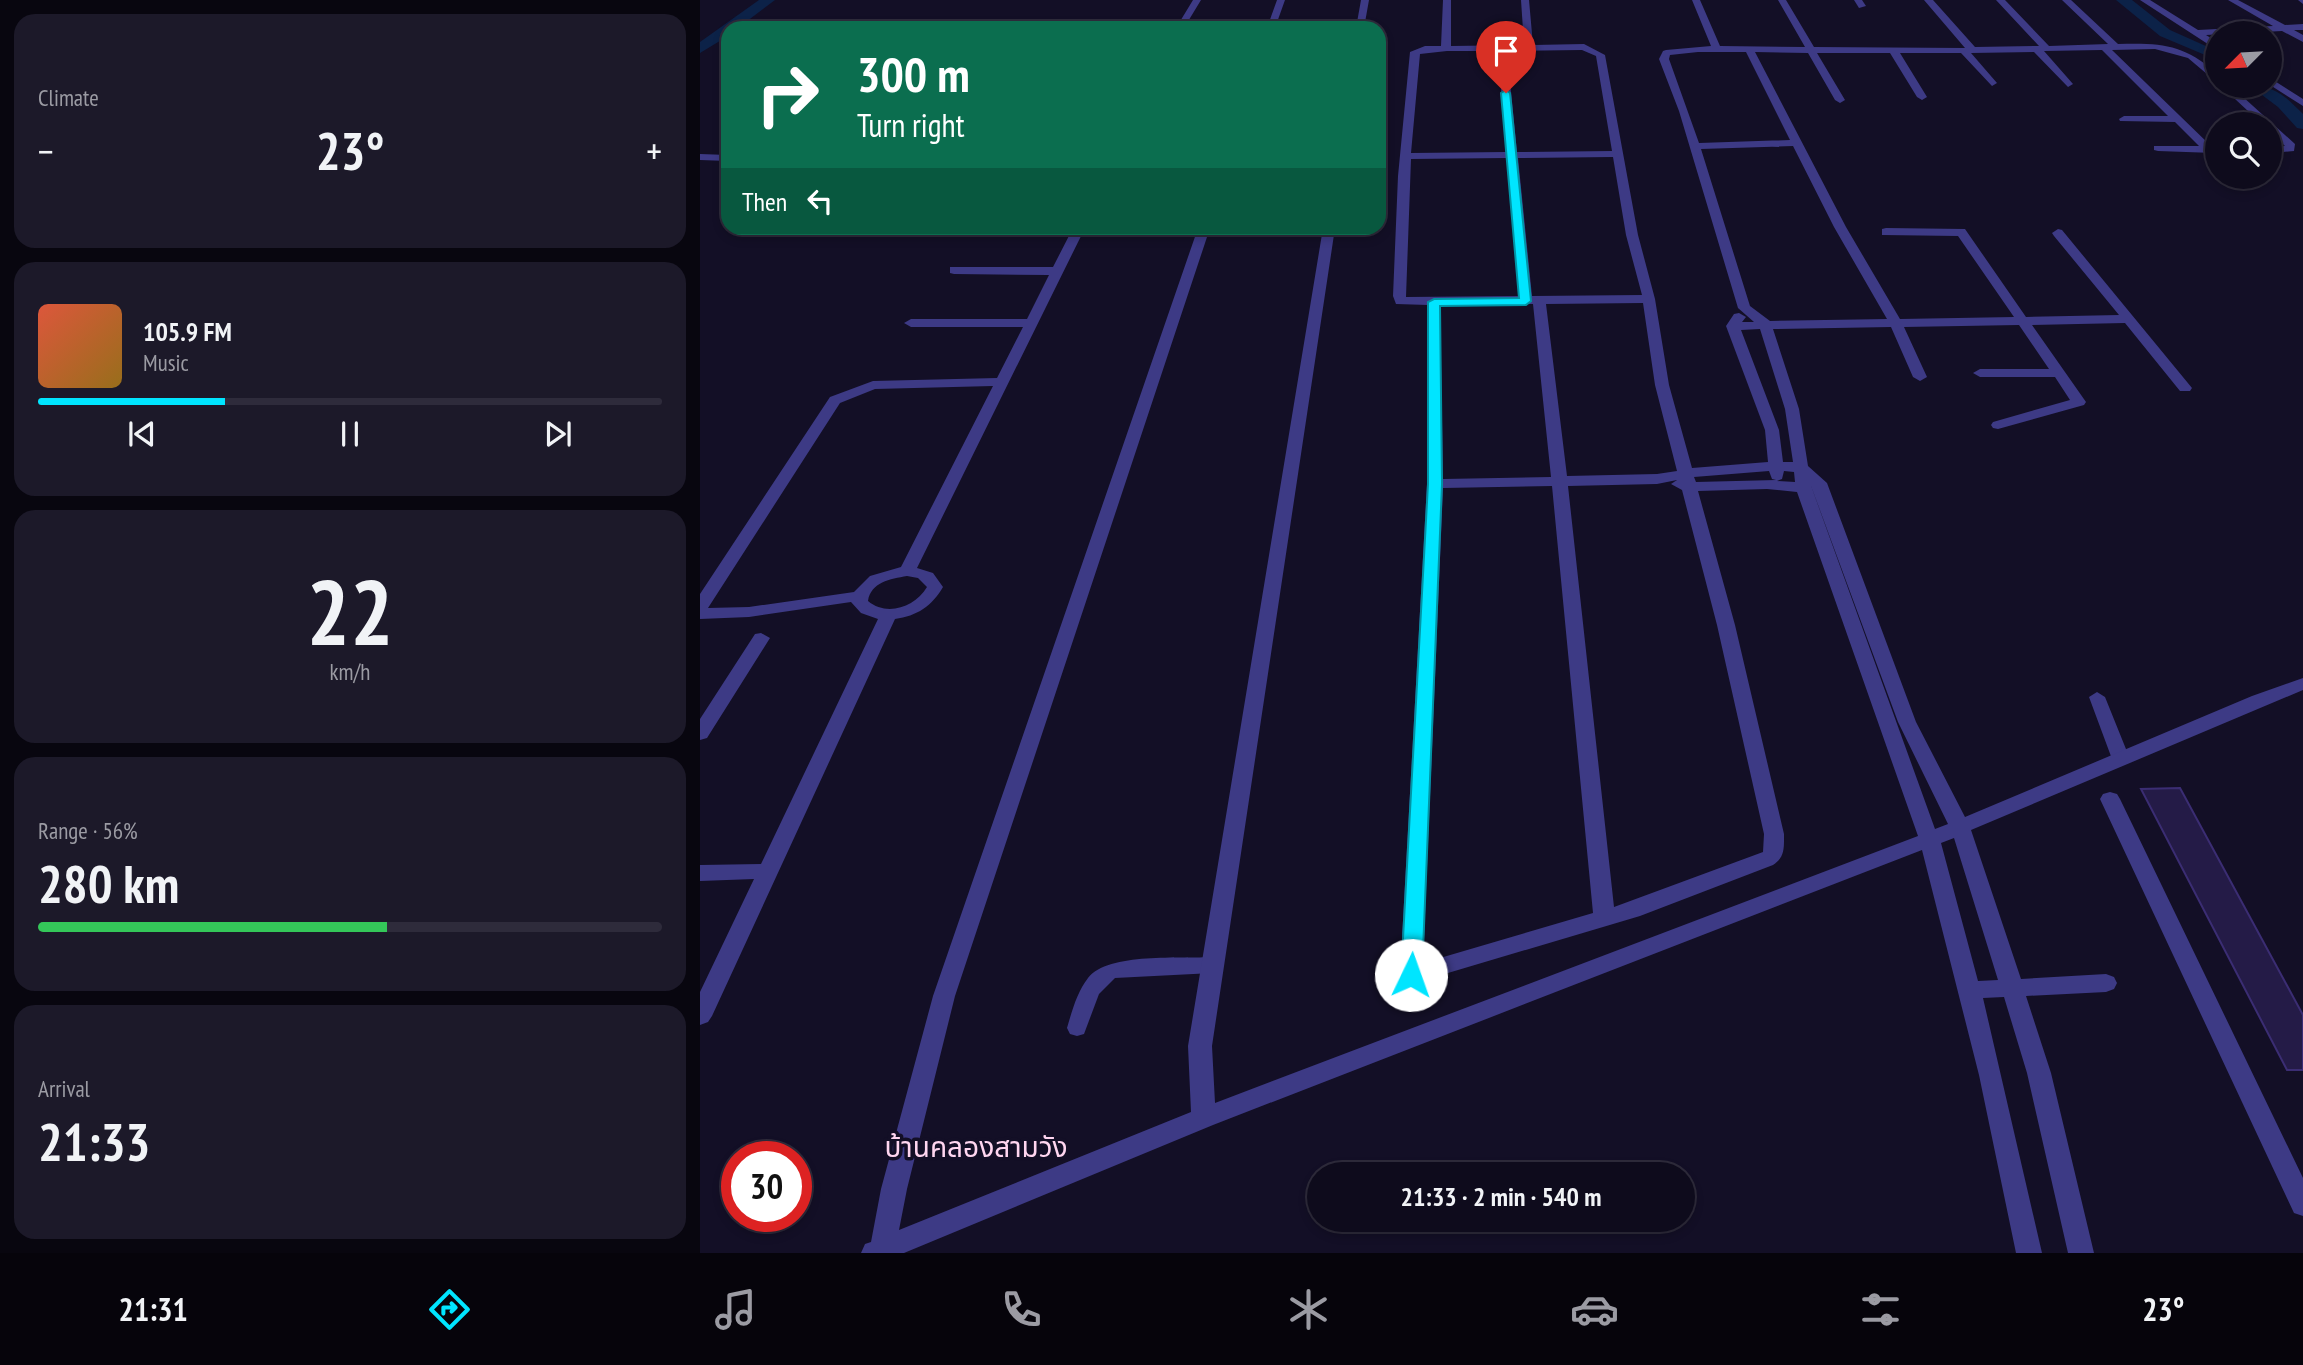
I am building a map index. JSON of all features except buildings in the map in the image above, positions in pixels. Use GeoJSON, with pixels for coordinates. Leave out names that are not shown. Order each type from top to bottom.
{"type":"FeatureCollection","features":[{"type":"Feature","properties":{"kind":"street"},"geometry":{"type":"LineString","coordinates":[[1185,21],[1197,0]]}},
{"type":"Feature","properties":{"kind":"street"},"geometry":{"type":"LineString","coordinates":[[1274,21],[1281,0]]}},
{"type":"Feature","properties":{"kind":"street"},"geometry":{"type":"LineString","coordinates":[[1361,21],[1365,0]]}},
{"type":"Feature","properties":{"kind":"street"},"geometry":{"type":"LineString","coordinates":[[1446,49],[1447,0]]}},
{"type":"Feature","properties":{"kind":"street"},"geometry":{"type":"LineString","coordinates":[[1525,0],[1529,48]]}},
{"type":"Feature","properties":{"kind":"street"},"geometry":{"type":"LineString","coordinates":[[1696,0],[1717,49]]}},
{"type":"Feature","properties":{"kind":"street"},"geometry":{"type":"LineString","coordinates":[[1782,0],[1840,100]]}},
{"type":"Feature","properties":{"kind":"street"},"geometry":{"type":"LineString","coordinates":[[1928,0],[1992,83]]}},
{"type":"Feature","properties":{"kind":"street"},"geometry":{"type":"LineString","coordinates":[[2000,0],[2068,84]]}},
{"type":"Feature","properties":{"kind":"street"},"geometry":{"type":"LineString","coordinates":[[2067,0],[2116,47]]}},
{"type":"Feature","properties":{"kind":"street"},"geometry":{"type":"LineString","coordinates":[[2144,0],[2205,38]]}},
{"type":"Feature","properties":{"kind":"street"},"geometry":{"type":"LineString","coordinates":[[2232,0],[2303,39]]}},
{"type":"Feature","properties":{"kind":"street"},"geometry":{"type":"LineString","coordinates":[[2197,33],[2303,27]]}},
{"type":"Feature","properties":{"kind":"street"},"geometry":{"type":"LineString","coordinates":[[2029,1253],[1991,1075],[1938,865],[1803,488],[1796,428],[1765,324],[1745,308],[1684,111],[1664,59],[1666,53],[1675,50],[1967,50],[2155,46],[2179,51],[2205,66]]}},
{"type":"Feature","properties":{"kind":"street"},"geometry":{"type":"LineString","coordinates":[[1434,302],[1435,484],[1411,975],[1604,919],[1766,860],[1773,855],[1774,834],[1743,694],[1662,385],[1649,299],[1632,235],[1600,55],[1584,47],[1415,52],[1406,156],[1399,296],[1401,301],[1649,299]]}},
{"type":"Feature","properties":{"kind":"street"},"geometry":{"type":"LineString","coordinates":[[1502,48],[1511,156],[1560,481],[1604,919]]}},
{"type":"Feature","properties":{"kind":"street"},"geometry":{"type":"LineString","coordinates":[[2105,48],[2205,143]]}},
{"type":"Feature","properties":{"kind":"street"},"geometry":{"type":"LineString","coordinates":[[1749,49],[1840,227],[1896,324],[1920,377]]}},
{"type":"Feature","properties":{"kind":"street"},"geometry":{"type":"LineString","coordinates":[[1892,50],[1922,97]]}},
{"type":"Feature","properties":{"kind":"street"},"geometry":{"type":"LineString","coordinates":[[2282,89],[2303,103]]}},
{"type":"Feature","properties":{"kind":"street"},"geometry":{"type":"LineString","coordinates":[[2239,98],[2255,112]]}},
{"type":"Feature","properties":{"kind":"street"},"geometry":{"type":"LineString","coordinates":[[2124,119],[2178,119]]}},
{"type":"Feature","properties":{"kind":"street"},"geometry":{"type":"LineString","coordinates":[[2282,137],[2291,146],[2290,149],[2282,149]]}},
{"type":"Feature","properties":{"kind":"street"},"geometry":{"type":"LineString","coordinates":[[1694,146],[1798,144]]}},
{"type":"Feature","properties":{"kind":"street"},"geometry":{"type":"LineString","coordinates":[[2158,148],[2205,150]]}},
{"type":"Feature","properties":{"kind":"street"},"geometry":{"type":"LineString","coordinates":[[1406,156],[1616,154]]}},
{"type":"Feature","properties":{"kind":"street"},"geometry":{"type":"LineString","coordinates":[[700,157],[721,158]]}},
{"type":"Feature","properties":{"kind":"street"},"geometry":{"type":"LineString","coordinates":[[1886,232],[1961,232],[2079,402],[1998,425]]}},
{"type":"Feature","properties":{"kind":"street"},"geometry":{"type":"LineString","coordinates":[[2058,233],[2185,388]]}},
{"type":"Feature","properties":{"kind":"street"},"geometry":{"type":"LineString","coordinates":[[907,571],[1075,235]]}},
{"type":"Feature","properties":{"kind":"street"},"geometry":{"type":"LineString","coordinates":[[878,1251],[944,996],[1202,235]]}},
{"type":"Feature","properties":{"kind":"street"},"geometry":{"type":"LineString","coordinates":[[1204,1118],[1200,1046],[1328,235]]}},
{"type":"Feature","properties":{"kind":"street"},"geometry":{"type":"LineString","coordinates":[[954,270],[1057,271]]}},
{"type":"Feature","properties":{"kind":"street"},"geometry":{"type":"LineString","coordinates":[[1733,326],[1745,308]]}},
{"type":"Feature","properties":{"kind":"street"},"geometry":{"type":"LineString","coordinates":[[1733,326],[2127,319]]}},
{"type":"Feature","properties":{"kind":"street"},"geometry":{"type":"LineString","coordinates":[[911,323],[1030,323]]}},
{"type":"Feature","properties":{"kind":"street"},"geometry":{"type":"LineString","coordinates":[[1733,326],[1772,430],[1777,485]]}},
{"type":"Feature","properties":{"kind":"street"},"geometry":{"type":"LineString","coordinates":[[1980,373],[2059,373]]}},
{"type":"Feature","properties":{"kind":"street"},"geometry":{"type":"LineString","coordinates":[[700,607],[835,400],[873,384],[1000,382]]}},
{"type":"Feature","properties":{"kind":"street"},"geometry":{"type":"LineString","coordinates":[[1772,430],[1796,428]]}},
{"type":"Feature","properties":{"kind":"street"},"geometry":{"type":"LineString","coordinates":[[1687,479],[1777,466],[1801,468],[1819,483],[1907,722],[1960,827],[2039,1073],[2081,1253]]}},
{"type":"Feature","properties":{"kind":"street"},"geometry":{"type":"LineString","coordinates":[[1435,484],[1687,479],[1803,488]]}},
{"type":"Feature","properties":{"kind":"street"},"geometry":{"type":"LineString","coordinates":[[907,571],[922,573],[932,579],[935,587],[931,597],[920,606],[888,615],[865,610],[859,603],[859,596],[865,587],[876,579],[907,571]]}},
{"type":"Feature","properties":{"kind":"street"},"geometry":{"type":"LineString","coordinates":[[700,614],[750,612],[859,596]]}},
{"type":"Feature","properties":{"kind":"street"},"geometry":{"type":"LineString","coordinates":[[700,1016],[888,615]]}},
{"type":"Feature","properties":{"kind":"street"},"geometry":{"type":"LineString","coordinates":[[700,734],[761,638]]}},
{"type":"Feature","properties":{"kind":"street"},"geometry":{"type":"LineString","coordinates":[[878,1251],[1204,1118],[1929,840],[2259,700],[2303,684]]}},
{"type":"Feature","properties":{"kind":"street"},"geometry":{"type":"LineString","coordinates":[[2110,799],[2303,1205]]}},
{"type":"Feature","properties":{"kind":"street"},"geometry":{"type":"LineString","coordinates":[[700,873],[766,871]]}},
{"type":"Feature","properties":{"kind":"street"},"geometry":{"type":"LineString","coordinates":[[1970,990],[2106,983]]}},
{"type":"Feature","properties":{"kind":"lane"},"geometry":{"type":"LineString","coordinates":[[2097,697],[2120,759]]}},
{"type":"Feature","properties":{"kind":"lane"},"geometry":{"type":"LineString","coordinates":[[1077,1028],[1094,981],[1104,972],[1117,969],[1213,965]]}},
{"type":"Feature","properties":{"kind":"waterway"},"geometry":{"type":"LineString","coordinates":[[739,21],[768,0]]}},
{"type":"Feature","properties":{"kind":"waterway"},"geometry":{"type":"LineString","coordinates":[[2123,0],[2165,33],[2205,51]]}},
{"type":"Feature","properties":{"kind":"waterway"},"geometry":{"type":"LineString","coordinates":[[700,49],[721,34]]}},
{"type":"Feature","properties":{"kind":"waterway"},"geometry":{"type":"LineString","coordinates":[[2275,98],[2303,124]]}},
{"type":"Feature","properties":{"kind":"district","name":"บ้านคลองสามวัง"},"geometry":{"type":"Point","coordinates":[976,1146]}},
{"type":"Feature","properties":{"kind":"route"},"geometry":{"type":"LineString","coordinates":[[1411,975],[1422,803],[1435,484],[1434,302],[1526,301],[1506,93]]}}]}
